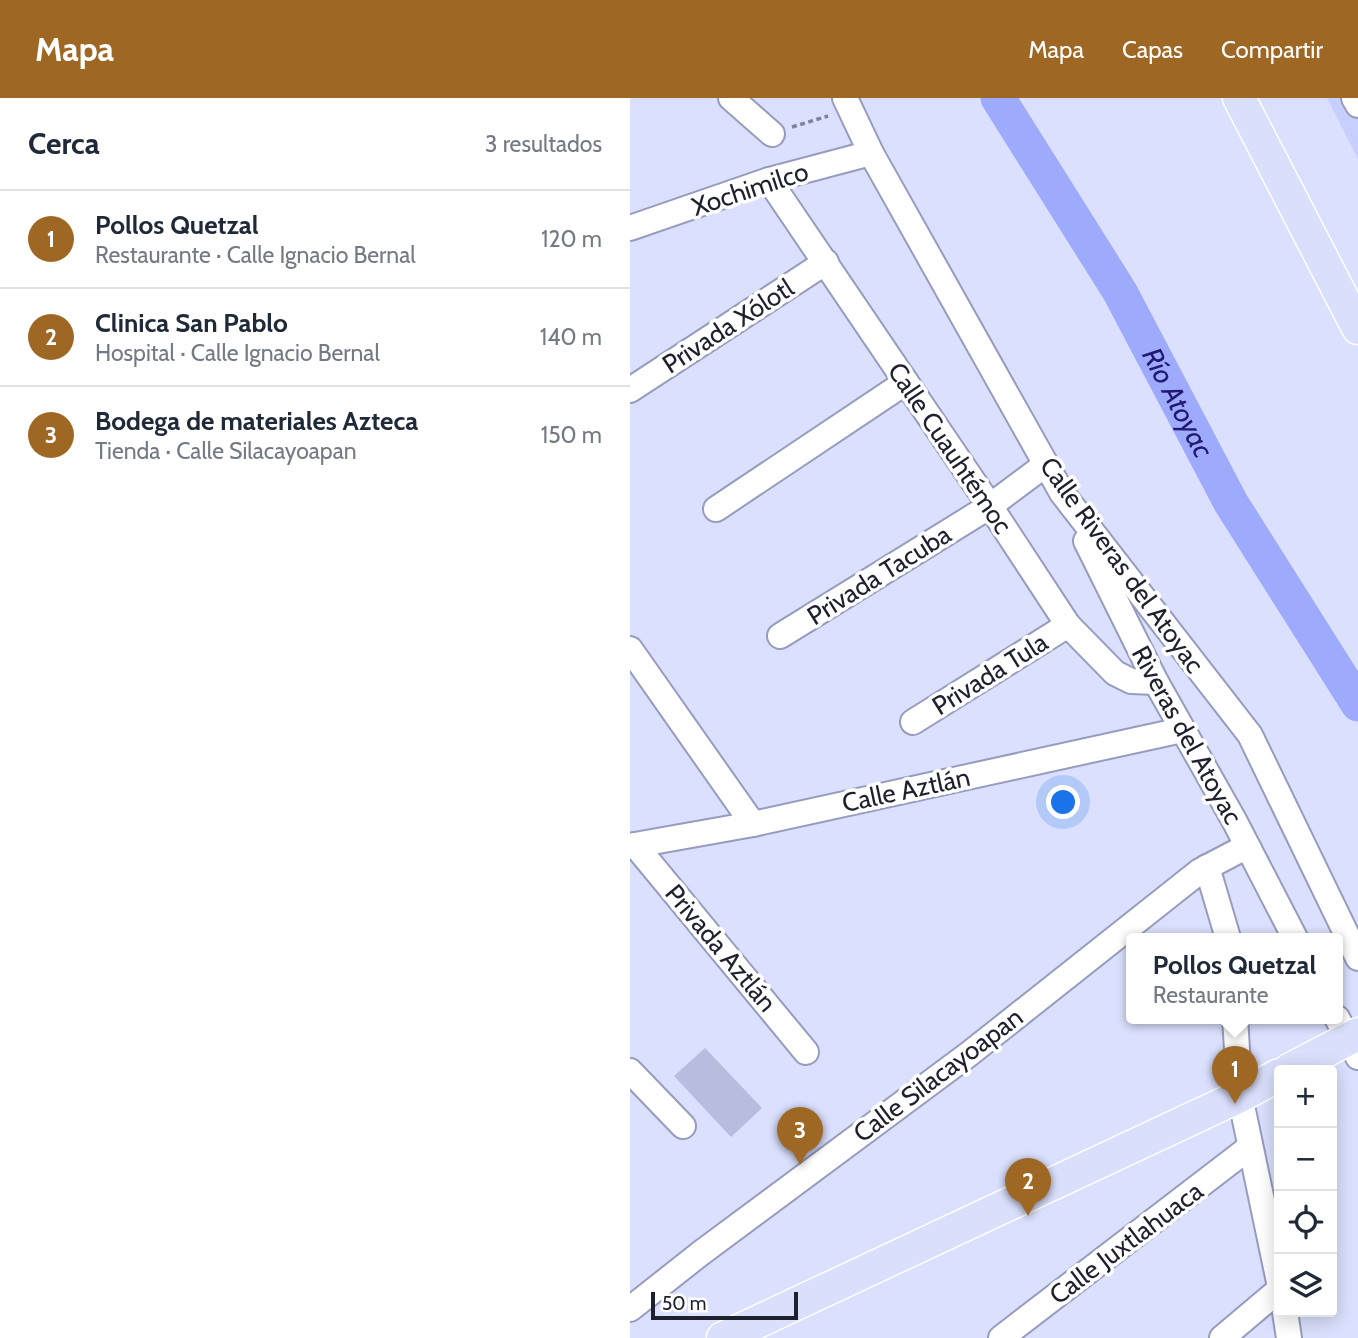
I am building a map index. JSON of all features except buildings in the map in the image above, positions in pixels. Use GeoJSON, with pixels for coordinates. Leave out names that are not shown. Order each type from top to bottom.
{"type":"FeatureCollection","features":[{"type":"Feature","properties":{"kind":"main road"},"geometry":{"type":"LineString","coordinates":[[1239,98],[1358,328]]}},
{"type":"Feature","properties":{"kind":"main road"},"geometry":{"type":"LineString","coordinates":[[1298,1065],[1350,1037]]}},
{"type":"Feature","properties":{"kind":"main road"},"geometry":{"type":"LineString","coordinates":[[723,1338],[1274,1078]]}},
{"type":"Feature","properties":{"kind":"street"},"geometry":{"type":"LineString","coordinates":[[732,98],[772,134]]}},
{"type":"Feature","properties":{"kind":"street"},"geometry":{"type":"LineString","coordinates":[[1354,98],[1358,105]]}},
{"type":"Feature","properties":{"kind":"street","name":"Calle Riveras del Atoyac"},"geometry":{"type":"LineString","coordinates":[[848,103],[871,153],[1062,493],[1250,735],[1358,958]]}},
{"type":"Feature","properties":{"kind":"street","name":"Xochimilco"},"geometry":{"type":"LineString","coordinates":[[630,228],[769,180],[871,153]]}},
{"type":"Feature","properties":{"kind":"street","name":"Calle Cuauhtémoc"},"geometry":{"type":"LineString","coordinates":[[769,180],[1068,625],[1115,673],[1131,681],[1156,682]]}},
{"type":"Feature","properties":{"kind":"street","name":"Privada Xólotl"},"geometry":{"type":"LineString","coordinates":[[630,390],[826,262]]}},
{"type":"Feature","properties":{"kind":"street"},"geometry":{"type":"LineString","coordinates":[[716,509],[906,382]]}},
{"type":"Feature","properties":{"kind":"street","name":"Privada Tacuba"},"geometry":{"type":"LineString","coordinates":[[780,636],[990,506],[1045,465]]}},
{"type":"Feature","properties":{"kind":"street","name":"Riveras del Atoyac"},"geometry":{"type":"LineString","coordinates":[[1062,493],[1156,682],[1292,933]]}},
{"type":"Feature","properties":{"kind":"street","name":"Privada Tula"},"geometry":{"type":"LineString","coordinates":[[913,722],[1068,625]]}},
{"type":"Feature","properties":{"kind":"street"},"geometry":{"type":"LineString","coordinates":[[630,649],[753,824]]}},
{"type":"Feature","properties":{"kind":"street","name":"Calle Aztlán"},"geometry":{"type":"LineString","coordinates":[[633,845],[753,824],[1182,730]]}},
{"type":"Feature","properties":{"kind":"street","name":"Privada Aztlán"},"geometry":{"type":"LineString","coordinates":[[633,845],[806,1052]]}},
{"type":"Feature","properties":{"kind":"street","name":"Calle Silacayoapan"},"geometry":{"type":"LineString","coordinates":[[630,1309],[969,1054],[1207,867],[1238,851],[1249,849]]}},
{"type":"Feature","properties":{"kind":"street"},"geometry":{"type":"LineString","coordinates":[[1207,867],[1227,933]]}},
{"type":"Feature","properties":{"kind":"street"},"geometry":{"type":"LineString","coordinates":[[1235,1024],[1240,1096],[1274,1259]]}},
{"type":"Feature","properties":{"kind":"street"},"geometry":{"type":"LineString","coordinates":[[630,1070],[683,1126]]}},
{"type":"Feature","properties":{"kind":"street","name":"Calle Juxtlahuaca"},"geometry":{"type":"LineString","coordinates":[[1001,1338],[1250,1147]]}},
{"type":"Feature","properties":{"kind":"street"},"geometry":{"type":"LineString","coordinates":[[1222,1338],[1274,1294]]}},
{"type":"Feature","properties":{"kind":"street"},"geometry":{"type":"LineString","coordinates":[[1286,1317],[1289,1338]]}},
{"type":"Feature","properties":{"kind":"path"},"geometry":{"type":"LineString","coordinates":[[772,134],[848,103]]}},
{"type":"Feature","properties":{"kind":"shaded area"},"geometry":{"type":"Polygon","coordinates":[[[1327,98],[1358,98],[1358,159],[1327,98]]]}},
{"type":"Feature","properties":{"kind":"waterway","name":"Río Atoyac"},"geometry":{"type":"LineString","coordinates":[[998,98],[1120,292],[1231,503],[1358,704]]}},
{"type":"Feature","properties":{"kind":"place","name":"Pollos Quetzal"},"geometry":{"type":"Point","coordinates":[1235,1104]}},
{"type":"Feature","properties":{"kind":"place","name":"Bodega de materiales Azteca"},"geometry":{"type":"Point","coordinates":[800,1165]}},
{"type":"Feature","properties":{"kind":"place","name":"Clinica San Pablo"},"geometry":{"type":"Point","coordinates":[1028,1216]}}]}
